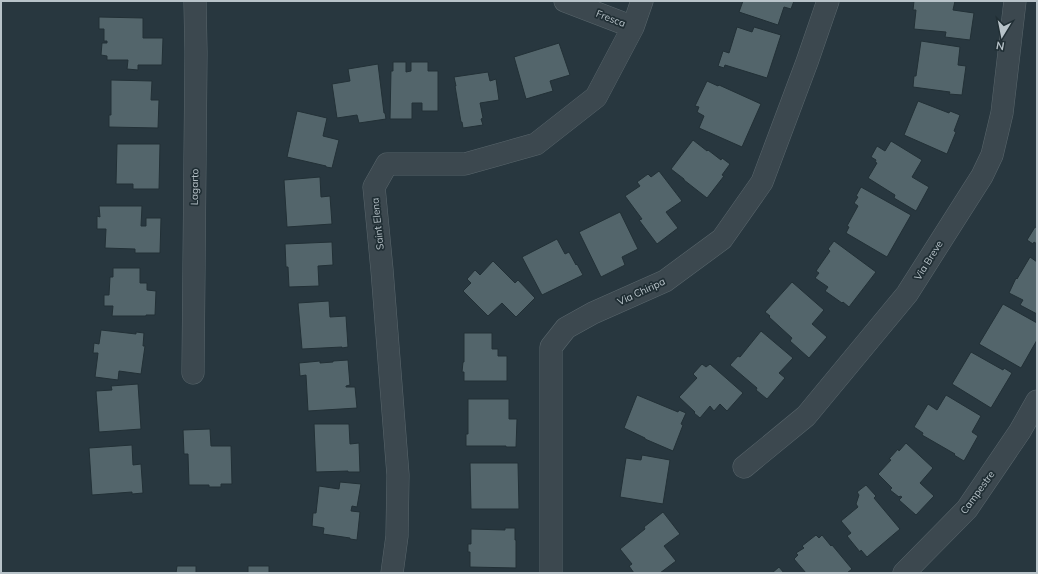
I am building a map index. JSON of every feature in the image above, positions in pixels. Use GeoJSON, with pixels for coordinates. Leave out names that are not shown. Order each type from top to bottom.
{"type":"FeatureCollection","features":[{"type":"Feature","properties":{"kind":"street","name":"Lagarto"},"geometry":{"type":"LineString","coordinates":[[193,373],[196,53],[194,1]]}},
{"type":"Feature","properties":{"kind":"street","name":"Fresca"},"geometry":{"type":"LineString","coordinates":[[565,1],[633,27]]}},
{"type":"Feature","properties":{"kind":"street","name":"Saint Elena"},"geometry":{"type":"LineString","coordinates":[[392,573],[396,536],[398,475],[374,186],[387,164],[465,164],[536,144],[596,97],[633,27],[642,1]]}},
{"type":"Feature","properties":{"kind":"street","name":"Via Chiripa"},"geometry":{"type":"LineString","coordinates":[[551,573],[551,347],[566,328],[593,313],[665,281],[722,239],[762,182],[828,1]]}},
{"type":"Feature","properties":{"kind":"street","name":"Via Breve"},"geometry":{"type":"LineString","coordinates":[[744,467],[806,416],[907,294],[982,176],[992,155],[1002,113],[1014,1]]}},
{"type":"Feature","properties":{"kind":"street","name":"Campestre"},"geometry":{"type":"LineString","coordinates":[[904,573],[967,509],[1020,430],[1037,401]]}},
{"type":"Feature","properties":{"kind":"building"},"geometry":{"type":"Polygon","coordinates":[[[743,1],[794,1],[791,9],[784,7],[778,25],[739,12],[743,1]]]}},
{"type":"Feature","properties":{"kind":"building"},"geometry":{"type":"Polygon","coordinates":[[[914,1],[955,1],[953,10],[974,13],[970,40],[945,37],[946,32],[914,29],[916,10],[913,10],[914,1]]]}},
{"type":"Feature","properties":{"kind":"building"},"geometry":{"type":"Polygon","coordinates":[[[99,17],[143,18],[143,38],[163,38],[162,65],[138,65],[138,70],[127,69],[128,60],[107,60],[107,56],[101,55],[102,43],[107,43],[107,41],[104,41],[104,29],[99,29],[99,17]]]}},
{"type":"Feature","properties":{"kind":"building"},"geometry":{"type":"Polygon","coordinates":[[[737,27],[752,32],[754,27],[781,35],[767,78],[725,65],[724,68],[718,66],[723,51],[729,53],[737,27]]]}},
{"type":"Feature","properties":{"kind":"building"},"geometry":{"type":"Polygon","coordinates":[[[921,41],[960,47],[958,65],[966,66],[962,95],[913,87],[921,41]]]}},
{"type":"Feature","properties":{"kind":"building"},"geometry":{"type":"Polygon","coordinates":[[[559,43],[570,75],[550,81],[553,91],[526,99],[514,57],[559,43]]]}},
{"type":"Feature","properties":{"kind":"building"},"geometry":{"type":"Polygon","coordinates":[[[393,62],[406,62],[406,72],[411,71],[411,62],[428,62],[428,71],[438,71],[438,111],[422,111],[422,103],[412,103],[412,119],[390,119],[391,71],[393,71],[393,62]]]}},
{"type":"Feature","properties":{"kind":"building"},"geometry":{"type":"Polygon","coordinates":[[[378,64],[386,119],[359,123],[357,115],[337,118],[332,84],[350,81],[348,69],[378,64]]]}},
{"type":"Feature","properties":{"kind":"building"},"geometry":{"type":"Polygon","coordinates":[[[488,72],[490,81],[496,79],[499,100],[480,103],[483,125],[463,128],[454,77],[488,72]]]}},
{"type":"Feature","properties":{"kind":"building"},"geometry":{"type":"Polygon","coordinates":[[[111,80],[152,81],[151,100],[159,100],[158,128],[109,127],[109,115],[111,115],[111,80]]]}},
{"type":"Feature","properties":{"kind":"building"},"geometry":{"type":"Polygon","coordinates":[[[707,81],[761,104],[742,147],[699,128],[704,116],[697,112],[699,107],[695,106],[707,81]]]}},
{"type":"Feature","properties":{"kind":"building"},"geometry":{"type":"Polygon","coordinates":[[[918,101],[949,113],[950,111],[960,115],[954,131],[956,132],[947,154],[904,135],[918,101]]]}},
{"type":"Feature","properties":{"kind":"building"},"geometry":{"type":"Polygon","coordinates":[[[297,111],[327,118],[323,136],[339,140],[332,168],[287,157],[297,111]]]}},
{"type":"Feature","properties":{"kind":"building"},"geometry":{"type":"Polygon","coordinates":[[[693,140],[707,151],[708,150],[721,160],[722,158],[730,164],[722,175],[724,176],[707,198],[671,169],[693,140]]]}},
{"type":"Feature","properties":{"kind":"building"},"geometry":{"type":"Polygon","coordinates":[[[891,141],[922,160],[912,177],[929,187],[916,211],[894,198],[895,195],[868,178],[877,163],[875,162],[876,160],[871,157],[877,146],[885,151],[891,141]]]}},
{"type":"Feature","properties":{"kind":"building"},"geometry":{"type":"Polygon","coordinates":[[[117,144],[160,144],[159,189],[133,189],[133,184],[116,184],[117,144]]]}},
{"type":"Feature","properties":{"kind":"building"},"geometry":{"type":"Polygon","coordinates":[[[659,171],[682,201],[666,212],[678,228],[657,244],[639,220],[642,219],[625,196],[640,186],[637,182],[648,174],[651,177],[659,171]]]}},
{"type":"Feature","properties":{"kind":"building"},"geometry":{"type":"Polygon","coordinates":[[[320,177],[321,197],[330,196],[332,224],[287,227],[284,180],[320,177]]]}},
{"type":"Feature","properties":{"kind":"building"},"geometry":{"type":"Polygon","coordinates":[[[861,187],[911,215],[887,257],[846,233],[849,227],[847,226],[858,206],[854,203],[858,197],[856,196],[861,187]]]}},
{"type":"Feature","properties":{"kind":"building"},"geometry":{"type":"Polygon","coordinates":[[[99,206],[142,206],[141,226],[146,226],[146,218],[161,218],[160,253],[135,253],[135,249],[105,248],[106,229],[97,229],[97,216],[100,217],[99,206]]]}},
{"type":"Feature","properties":{"kind":"building"},"geometry":{"type":"Polygon","coordinates":[[[620,212],[638,249],[622,257],[625,265],[601,277],[579,232],[620,212]]]}},
{"type":"Feature","properties":{"kind":"building"},"geometry":{"type":"Polygon","coordinates":[[[1035,227],[1037,228],[1037,244],[1034,242],[1033,244],[1027,240],[1035,227]]]}},
{"type":"Feature","properties":{"kind":"building"},"geometry":{"type":"Polygon","coordinates":[[[557,239],[565,254],[569,252],[583,275],[542,295],[522,257],[557,239]]]}},
{"type":"Feature","properties":{"kind":"building"},"geometry":{"type":"Polygon","coordinates":[[[834,241],[876,272],[849,307],[825,291],[828,287],[815,278],[819,273],[816,271],[830,251],[828,249],[834,241]]]}},
{"type":"Feature","properties":{"kind":"building"},"geometry":{"type":"Polygon","coordinates":[[[332,242],[333,265],[318,266],[319,286],[289,287],[285,244],[332,242]]]}},
{"type":"Feature","properties":{"kind":"building"},"geometry":{"type":"Polygon","coordinates":[[[1030,257],[1037,262],[1037,314],[1020,305],[1023,300],[1009,293],[1016,278],[1017,279],[1030,257]]]}},
{"type":"Feature","properties":{"kind":"building"},"geometry":{"type":"Polygon","coordinates":[[[493,261],[515,283],[518,280],[535,298],[516,317],[502,303],[488,316],[463,291],[471,283],[467,279],[475,270],[480,275],[493,261]]]}},
{"type":"Feature","properties":{"kind":"building"},"geometry":{"type":"Polygon","coordinates":[[[113,268],[140,268],[140,283],[147,283],[147,290],[156,291],[155,315],[112,316],[113,306],[104,306],[104,295],[109,295],[110,277],[113,277],[113,268]]]}},
{"type":"Feature","properties":{"kind":"building"},"geometry":{"type":"Polygon","coordinates":[[[792,282],[824,310],[812,324],[827,337],[809,358],[790,341],[792,338],[765,312],[792,282]]]}},
{"type":"Feature","properties":{"kind":"building"},"geometry":{"type":"Polygon","coordinates":[[[329,301],[330,317],[346,316],[348,347],[302,349],[298,303],[329,301]]]}},
{"type":"Feature","properties":{"kind":"building"},"geometry":{"type":"Polygon","coordinates":[[[1003,304],[1037,323],[1037,340],[1021,368],[979,344],[1003,304]]]}},
{"type":"Feature","properties":{"kind":"building"},"geometry":{"type":"Polygon","coordinates":[[[101,330],[136,334],[136,332],[144,333],[143,346],[145,346],[141,374],[119,371],[118,380],[95,377],[98,353],[93,353],[94,343],[99,344],[101,330]]]}},
{"type":"Feature","properties":{"kind":"building"},"geometry":{"type":"Polygon","coordinates":[[[761,331],[793,358],[779,373],[785,378],[767,399],[756,390],[757,388],[730,365],[738,356],[740,357],[761,331]]]}},
{"type":"Feature","properties":{"kind":"building"},"geometry":{"type":"Polygon","coordinates":[[[464,333],[492,333],[492,349],[498,349],[498,356],[507,356],[507,381],[464,381],[464,372],[462,372],[464,362],[464,333]]]}},
{"type":"Feature","properties":{"kind":"building"},"geometry":{"type":"Polygon","coordinates":[[[971,352],[1003,370],[1004,368],[1012,373],[991,408],[952,384],[971,352]]]}},
{"type":"Feature","properties":{"kind":"building"},"geometry":{"type":"Polygon","coordinates":[[[348,360],[350,385],[346,387],[355,387],[357,408],[308,411],[306,375],[300,376],[299,363],[320,361],[320,363],[348,360]]]}},
{"type":"Feature","properties":{"kind":"building"},"geometry":{"type":"Polygon","coordinates":[[[702,364],[706,367],[710,364],[743,393],[727,411],[720,404],[714,411],[710,406],[700,418],[679,397],[697,378],[693,374],[702,364]]]}},
{"type":"Feature","properties":{"kind":"building"},"geometry":{"type":"Polygon","coordinates":[[[138,384],[141,429],[99,432],[96,391],[112,390],[111,386],[138,384]]]}},
{"type":"Feature","properties":{"kind":"building"},"geometry":{"type":"Polygon","coordinates":[[[637,395],[678,412],[679,410],[686,413],[673,451],[624,428],[637,395]]]}},
{"type":"Feature","properties":{"kind":"building"},"geometry":{"type":"Polygon","coordinates":[[[946,395],[981,416],[972,432],[978,436],[964,461],[954,455],[955,454],[922,435],[923,433],[914,427],[928,404],[937,410],[946,395]]]}},
{"type":"Feature","properties":{"kind":"building"},"geometry":{"type":"Polygon","coordinates":[[[468,399],[509,399],[509,419],[517,419],[516,447],[466,446],[466,434],[468,434],[468,399]]]}},
{"type":"Feature","properties":{"kind":"building"},"geometry":{"type":"Polygon","coordinates":[[[314,424],[349,424],[350,444],[359,443],[360,472],[316,472],[314,424]]]}},
{"type":"Feature","properties":{"kind":"building"},"geometry":{"type":"Polygon","coordinates":[[[210,429],[211,446],[231,446],[232,484],[221,484],[221,487],[209,487],[209,485],[189,485],[188,454],[184,454],[183,430],[210,429]]]}},
{"type":"Feature","properties":{"kind":"building"},"geometry":{"type":"Polygon","coordinates":[[[906,443],[933,468],[920,483],[934,496],[916,515],[899,500],[902,497],[899,497],[890,490],[892,488],[878,474],[891,460],[889,459],[898,449],[899,451],[906,443]]]}},
{"type":"Feature","properties":{"kind":"building"},"geometry":{"type":"Polygon","coordinates":[[[132,445],[133,465],[141,464],[143,493],[132,494],[132,492],[92,495],[89,448],[132,445]]]}},
{"type":"Feature","properties":{"kind":"building"},"geometry":{"type":"Polygon","coordinates":[[[642,455],[670,460],[663,504],[620,497],[626,458],[641,460],[642,455]]]}},
{"type":"Feature","properties":{"kind":"building"},"geometry":{"type":"Polygon","coordinates":[[[470,463],[518,463],[519,509],[471,509],[470,463]]]}},
{"type":"Feature","properties":{"kind":"building"},"geometry":{"type":"Polygon","coordinates":[[[340,482],[361,484],[357,507],[352,506],[351,511],[360,512],[357,540],[323,534],[324,528],[312,526],[313,513],[316,513],[319,486],[339,489],[340,482]]]}},
{"type":"Feature","properties":{"kind":"building"},"geometry":{"type":"Polygon","coordinates":[[[866,485],[876,496],[874,498],[900,529],[867,557],[861,550],[860,552],[847,536],[851,533],[841,521],[858,507],[856,504],[859,495],[857,492],[866,485]]]}},
{"type":"Feature","properties":{"kind":"building"},"geometry":{"type":"Polygon","coordinates":[[[663,512],[680,534],[664,546],[676,561],[660,573],[634,573],[629,566],[632,564],[620,549],[663,512]]]}},
{"type":"Feature","properties":{"kind":"building"},"geometry":{"type":"Polygon","coordinates":[[[505,528],[515,528],[516,568],[470,567],[470,552],[468,552],[468,544],[471,544],[471,529],[505,530],[505,528]]]}},
{"type":"Feature","properties":{"kind":"building"},"geometry":{"type":"Polygon","coordinates":[[[816,535],[819,538],[822,535],[852,569],[847,573],[806,573],[794,559],[798,555],[796,553],[804,548],[802,546],[816,535]]]}},
{"type":"Feature","properties":{"kind":"building"},"geometry":{"type":"Polygon","coordinates":[[[177,566],[196,566],[196,573],[176,573],[177,566]]]}},
{"type":"Feature","properties":{"kind":"building"},"geometry":{"type":"Polygon","coordinates":[[[248,566],[269,566],[269,573],[248,573],[248,566]]]}},
{"type":"Feature","properties":{"kind":"building"},"geometry":{"type":"Polygon","coordinates":[[[779,567],[784,573],[772,573],[779,567]]]}}]}
